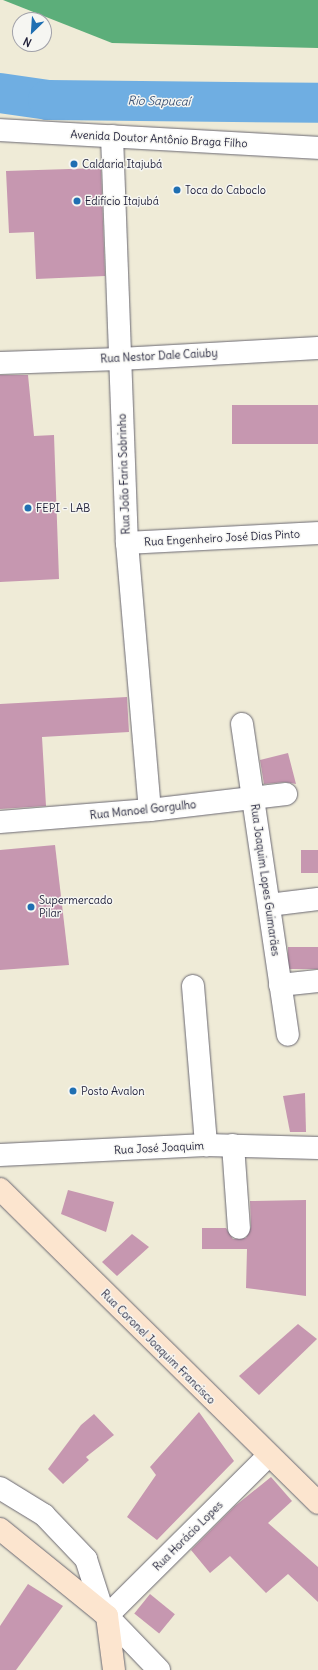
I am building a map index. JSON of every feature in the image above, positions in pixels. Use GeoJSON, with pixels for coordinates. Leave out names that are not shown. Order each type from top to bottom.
{"type":"FeatureCollection","features":[{"type":"Feature","properties":{"kind":"main road","name":"Rua Coronel Joaquim Francisco"},"geometry":{"type":"LineString","coordinates":[[2,1194],[268,1456],[318,1503]]}},
{"type":"Feature","properties":{"kind":"main road"},"geometry":{"type":"LineString","coordinates":[[0,1530],[105,1614],[114,1670]]}},
{"type":"Feature","properties":{"kind":"street","name":"Avenida Doutor Antônio Braga Filho"},"geometry":{"type":"LineString","coordinates":[[0,130],[318,148]]}},
{"type":"Feature","properties":{"kind":"street","name":"Rua João Faria Sobrinho"},"geometry":{"type":"LineString","coordinates":[[112,136],[127,542],[150,810]]}},
{"type":"Feature","properties":{"kind":"street","name":"Rua Nestor Dale Caiuby"},"geometry":{"type":"LineString","coordinates":[[0,363],[120,359],[318,348]]}},
{"type":"Feature","properties":{"kind":"street","name":"Rua Engenheiro José Dias Pinto"},"geometry":{"type":"LineString","coordinates":[[127,542],[318,534]]}},
{"type":"Feature","properties":{"kind":"street","name":"Rua Joaquim Lopes Guimarães"},"geometry":{"type":"LineString","coordinates":[[242,724],[288,1036]]}},
{"type":"Feature","properties":{"kind":"street","name":"Rua Manoel Gorgulho"},"geometry":{"type":"LineString","coordinates":[[0,822],[150,810],[286,794]]}},
{"type":"Feature","properties":{"kind":"street"},"geometry":{"type":"LineString","coordinates":[[269,905],[318,899]]}},
{"type":"Feature","properties":{"kind":"street"},"geometry":{"type":"LineString","coordinates":[[280,985],[318,981]]}},
{"type":"Feature","properties":{"kind":"street"},"geometry":{"type":"LineString","coordinates":[[192,986],[206,1145]]}},
{"type":"Feature","properties":{"kind":"street","name":"Rua José Joaquim"},"geometry":{"type":"LineString","coordinates":[[0,1156],[206,1145],[318,1148]]}},
{"type":"Feature","properties":{"kind":"street"},"geometry":{"type":"LineString","coordinates":[[233,1145],[239,1228]]}},
{"type":"Feature","properties":{"kind":"street","name":"Rua Horácio Lopes"},"geometry":{"type":"LineString","coordinates":[[105,1614],[268,1456]]}},
{"type":"Feature","properties":{"kind":"street"},"geometry":{"type":"LineString","coordinates":[[0,1488],[44,1515],[86,1559],[105,1614],[159,1670]]}},
{"type":"Feature","properties":{"kind":"green space"},"geometry":{"type":"Polygon","coordinates":[[[3,0],[318,0],[318,48],[112,43],[52,19],[52,12],[33,12],[3,0]]]}},
{"type":"Feature","properties":{"kind":"building","name":"Edifício Itajubá"},"geometry":{"type":"Polygon","coordinates":[[[101,168],[105,276],[36,279],[34,232],[9,233],[6,171],[101,168]]]}},
{"type":"Feature","properties":{"kind":"building","name":"FEPI - LAB"},"geometry":{"type":"Polygon","coordinates":[[[0,375],[28,375],[34,436],[54,435],[59,579],[0,582],[0,375]]]}},
{"type":"Feature","properties":{"kind":"building"},"geometry":{"type":"Polygon","coordinates":[[[232,405],[318,405],[318,444],[232,444],[232,405]]]}},
{"type":"Feature","properties":{"kind":"building"},"geometry":{"type":"Polygon","coordinates":[[[127,697],[129,732],[42,737],[46,806],[0,809],[0,704],[127,697]]]}},
{"type":"Feature","properties":{"kind":"building"},"geometry":{"type":"Polygon","coordinates":[[[288,753],[296,784],[285,782],[264,784],[260,760],[288,753]]]}},
{"type":"Feature","properties":{"kind":"building","name":"Supermercado Pilar"},"geometry":{"type":"Polygon","coordinates":[[[55,845],[69,965],[0,970],[0,850],[55,845]]]}},
{"type":"Feature","properties":{"kind":"building"},"geometry":{"type":"Polygon","coordinates":[[[301,850],[318,850],[318,873],[301,873],[301,850]]]}},
{"type":"Feature","properties":{"kind":"building"},"geometry":{"type":"Polygon","coordinates":[[[288,947],[318,947],[318,969],[288,969],[288,947]]]}},
{"type":"Feature","properties":{"kind":"building"},"geometry":{"type":"Polygon","coordinates":[[[305,1093],[306,1132],[290,1132],[283,1096],[305,1093]]]}},
{"type":"Feature","properties":{"kind":"building"},"geometry":{"type":"Polygon","coordinates":[[[68,1190],[114,1202],[106,1232],[61,1214],[68,1190]]]}},
{"type":"Feature","properties":{"kind":"building"},"geometry":{"type":"Polygon","coordinates":[[[306,1200],[306,1296],[246,1288],[247,1249],[202,1249],[202,1228],[226,1228],[233,1239],[246,1238],[251,1227],[250,1201],[306,1200]]]}},
{"type":"Feature","properties":{"kind":"building"},"geometry":{"type":"Polygon","coordinates":[[[132,1234],[149,1247],[117,1276],[102,1262],[132,1234]]]}},
{"type":"Feature","properties":{"kind":"building"},"geometry":{"type":"Polygon","coordinates":[[[298,1324],[317,1339],[259,1395],[239,1376],[298,1324]]]}},
{"type":"Feature","properties":{"kind":"building"},"geometry":{"type":"Polygon","coordinates":[[[199,1412],[234,1461],[157,1540],[127,1517],[156,1475],[150,1467],[199,1412]]]}},
{"type":"Feature","properties":{"kind":"building"},"geometry":{"type":"Polygon","coordinates":[[[94,1414],[114,1435],[86,1457],[89,1460],[63,1484],[48,1469],[81,1425],[94,1414]]]}},
{"type":"Feature","properties":{"kind":"building"},"geometry":{"type":"Polygon","coordinates":[[[271,1477],[292,1501],[268,1523],[318,1567],[318,1602],[288,1574],[266,1593],[230,1556],[210,1573],[191,1550],[235,1506],[271,1477]]]}},
{"type":"Feature","properties":{"kind":"building"},"geometry":{"type":"Polygon","coordinates":[[[28,1584],[63,1606],[16,1670],[0,1670],[0,1626],[28,1584]]]}},
{"type":"Feature","properties":{"kind":"building"},"geometry":{"type":"Polygon","coordinates":[[[150,1594],[175,1614],[159,1634],[134,1613],[150,1594]]]}},
{"type":"Feature","properties":{"kind":"waterway","name":"Rio Sapucaí"},"geometry":{"type":"LineString","coordinates":[[0,93],[48,100],[318,103]]}},
{"type":"Feature","properties":{"kind":"place","name":"Caldaria Itajubá"},"geometry":{"type":"Point","coordinates":[74,164]}},
{"type":"Feature","properties":{"kind":"place","name":"Toca do Caboclo"},"geometry":{"type":"Point","coordinates":[177,190]}},
{"type":"Feature","properties":{"kind":"place","name":"Edifício Itajubá"},"geometry":{"type":"Point","coordinates":[77,201]}},
{"type":"Feature","properties":{"kind":"place","name":"FEPI - LAB"},"geometry":{"type":"Point","coordinates":[28,508]}},
{"type":"Feature","properties":{"kind":"place","name":"Supermercado Pilar"},"geometry":{"type":"Point","coordinates":[31,907]}},
{"type":"Feature","properties":{"kind":"place","name":"Posto Avalon"},"geometry":{"type":"Point","coordinates":[73,1091]}}]}
